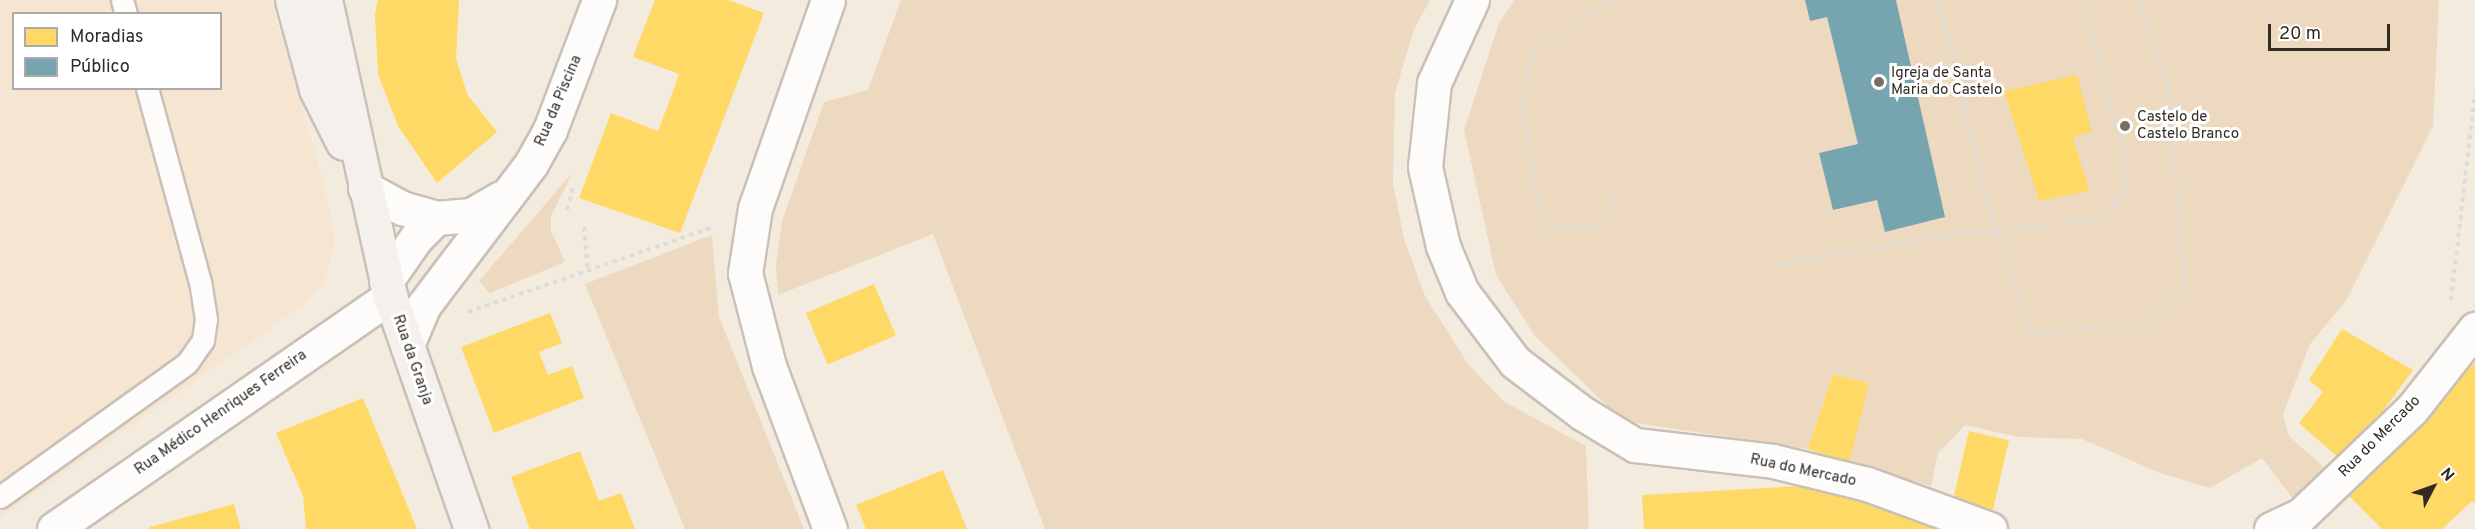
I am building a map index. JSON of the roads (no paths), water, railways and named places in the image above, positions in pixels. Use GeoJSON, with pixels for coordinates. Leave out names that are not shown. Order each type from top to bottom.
{"type":"FeatureCollection","features":[{"type":"Feature","properties":{"kind":"main road","name":"Rua da Granja"},"geometry":{"type":"LineString","coordinates":[[292,0],[316,89],[365,188]]}},
{"type":"Feature","properties":{"kind":"main road","name":"Rua da Granja"},"geometry":{"type":"LineString","coordinates":[[325,0],[388,289],[471,529]]}},
{"type":"Feature","properties":{"kind":"street","name":"Rua da Piscina"},"geometry":{"type":"LineString","coordinates":[[407,345],[424,305],[505,195],[531,164],[550,130],[599,0]]}},
{"type":"Feature","properties":{"kind":"street"},"geometry":{"type":"LineString","coordinates":[[828,0],[755,208],[745,273],[769,366],[830,529]]}},
{"type":"Feature","properties":{"kind":"street","name":"Rua do Mercado"},"geometry":{"type":"LineString","coordinates":[[1472,0],[1434,83],[1425,166],[1443,246],[1462,292],[1515,362],[1582,412],[1635,445],[1773,461],[1867,484],[1990,529]]}},
{"type":"Feature","properties":{"kind":"street"},"geometry":{"type":"LineString","coordinates":[[365,188],[402,208],[436,218],[471,215],[505,195]]}},
{"type":"Feature","properties":{"kind":"street"},"geometry":{"type":"LineString","coordinates":[[388,289],[416,238],[436,218]]}},
{"type":"Feature","properties":{"kind":"street","name":"Rua Médico Henriques Ferreira"},"geometry":{"type":"LineString","coordinates":[[66,525],[388,289]]}},
{"type":"Feature","properties":{"kind":"street","name":"Rua do Mercado"},"geometry":{"type":"LineString","coordinates":[[2271,529],[2301,515],[2412,409],[2475,329]]}},
{"type":"Feature","properties":{"kind":"lane"},"geometry":{"type":"LineString","coordinates":[[0,497],[187,363],[203,339],[206,319],[200,282],[148,90]]}},
{"type":"Feature","properties":{"kind":"place","name":"Igreja de Santa Maria do Castelo"},"geometry":{"type":"Point","coordinates":[1879,82]}},
{"type":"Feature","properties":{"kind":"place","name":"Castelo de Castelo Branco"},"geometry":{"type":"Point","coordinates":[2125,126]}}]}
